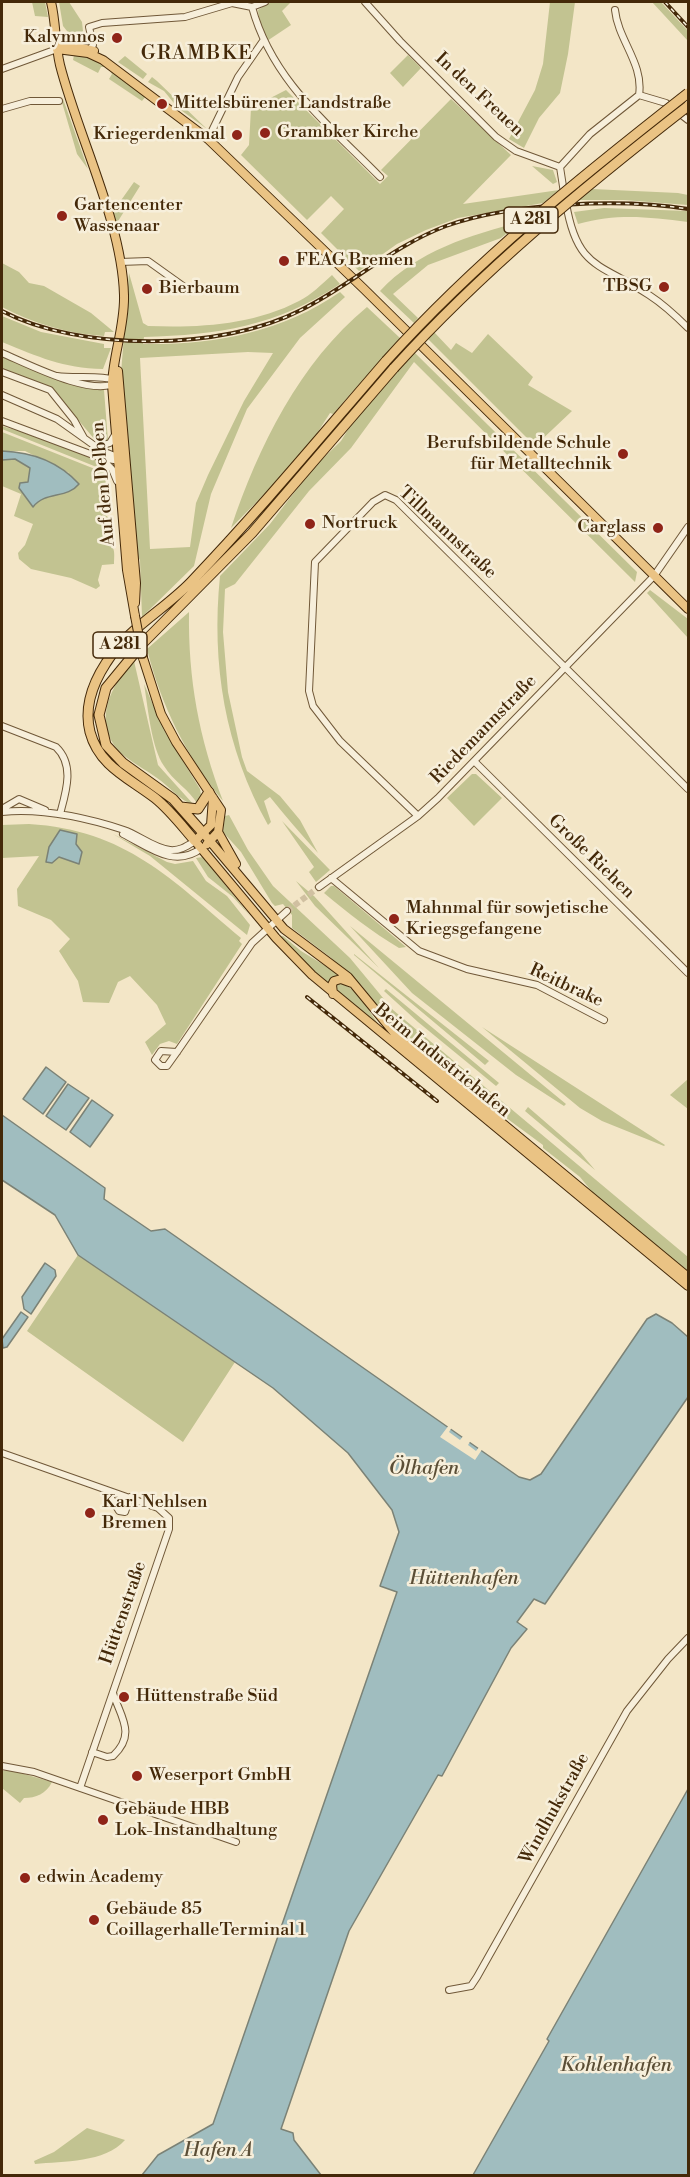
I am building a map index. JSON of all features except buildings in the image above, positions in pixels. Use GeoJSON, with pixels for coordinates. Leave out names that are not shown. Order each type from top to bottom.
{"type":"FeatureCollection","features":[{"type":"Feature","properties":{"kind":"highway","name":"A 281"},"geometry":{"type":"LineString","coordinates":[[207,837],[181,807],[161,789],[123,764],[106,745],[99,714],[106,688],[143,643],[252,533],[440,303],[488,257],[688,93]]}},
{"type":"Feature","properties":{"kind":"highway","name":"A 281"},"geometry":{"type":"LineString","coordinates":[[199,844],[164,806],[117,772],[97,749],[90,731],[88,713],[96,682],[120,645],[189,584],[390,364],[518,244],[688,106]]}},
{"type":"Feature","properties":{"kind":"highway"},"geometry":{"type":"LineString","coordinates":[[181,807],[200,808],[211,795]]}},
{"type":"Feature","properties":{"kind":"main road","name":"Auf den Delben"},"geometry":{"type":"LineString","coordinates":[[51,2],[57,50],[120,262],[124,294],[114,382],[116,433],[121,460],[128,580],[143,658],[161,714],[176,742],[221,810],[218,832]]}},
{"type":"Feature","properties":{"kind":"main road"},"geometry":{"type":"LineString","coordinates":[[57,50],[70,45],[89,51],[208,139],[364,289],[688,609]]}},
{"type":"Feature","properties":{"kind":"main road","name":"Auf den Delben"},"geometry":{"type":"LineString","coordinates":[[114,382],[136,583],[135,616]]}},
{"type":"Feature","properties":{"kind":"main road"},"geometry":{"type":"LineString","coordinates":[[207,837],[212,823],[211,795]]}},
{"type":"Feature","properties":{"kind":"main road"},"geometry":{"type":"LineString","coordinates":[[199,844],[218,832],[241,876]]}},
{"type":"Feature","properties":{"kind":"main road","name":"Beim Industriehafen"},"geometry":{"type":"LineString","coordinates":[[207,837],[292,937],[355,984],[386,1024],[405,1043],[529,1143],[688,1277]]}},
{"type":"Feature","properties":{"kind":"main road","name":"Beim Industriehafen"},"geometry":{"type":"LineString","coordinates":[[199,844],[299,963],[333,994],[688,1286]]}},
{"type":"Feature","properties":{"kind":"main road"},"geometry":{"type":"LineString","coordinates":[[333,994],[334,981],[341,980],[355,984]]}},
{"type":"Feature","properties":{"kind":"street"},"geometry":{"type":"LineString","coordinates":[[89,51],[93,45],[89,31],[93,25],[116,20],[185,18],[214,5],[231,2],[252,8],[265,2]]}},
{"type":"Feature","properties":{"kind":"street","name":"In den Freuen"},"geometry":{"type":"LineString","coordinates":[[365,2],[400,41],[496,137],[516,151],[560,167]]}},
{"type":"Feature","properties":{"kind":"street"},"geometry":{"type":"LineString","coordinates":[[252,8],[263,41],[290,87],[380,177]]}},
{"type":"Feature","properties":{"kind":"street"},"geometry":{"type":"LineString","coordinates":[[615,10],[616,23],[641,82],[639,95]]}},
{"type":"Feature","properties":{"kind":"street"},"geometry":{"type":"LineString","coordinates":[[208,139],[238,76],[263,41]]}},
{"type":"Feature","properties":{"kind":"street"},"geometry":{"type":"LineString","coordinates":[[2,69],[57,50]]}},
{"type":"Feature","properties":{"kind":"street"},"geometry":{"type":"LineString","coordinates":[[688,120],[666,103],[639,95],[624,104],[590,134],[560,167],[570,226],[580,248],[592,262],[647,293],[688,328]]}},
{"type":"Feature","properties":{"kind":"street"},"geometry":{"type":"LineString","coordinates":[[2,109],[30,101],[59,101]]}},
{"type":"Feature","properties":{"kind":"street"},"geometry":{"type":"LineString","coordinates":[[120,262],[148,261],[190,291]]}},
{"type":"Feature","properties":{"kind":"street"},"geometry":{"type":"LineString","coordinates":[[2,353],[57,376],[114,382]]}},
{"type":"Feature","properties":{"kind":"street"},"geometry":{"type":"LineString","coordinates":[[2,372],[50,390],[74,420],[85,440]]}},
{"type":"Feature","properties":{"kind":"street"},"geometry":{"type":"LineString","coordinates":[[2,397],[57,419],[85,440],[121,460]]}},
{"type":"Feature","properties":{"kind":"street"},"geometry":{"type":"LineString","coordinates":[[2,423],[100,458],[121,460]]}},
{"type":"Feature","properties":{"kind":"street"},"geometry":{"type":"LineString","coordinates":[[97,447],[110,443],[116,433]]}},
{"type":"Feature","properties":{"kind":"street"},"geometry":{"type":"LineString","coordinates":[[100,458],[112,469],[121,490]]}},
{"type":"Feature","properties":{"kind":"street","name":"Tillmannstraße"},"geometry":{"type":"LineString","coordinates":[[418,816],[340,741],[318,714],[309,691],[315,562],[373,502],[385,495],[396,500],[564,668]]}},
{"type":"Feature","properties":{"kind":"street","name":"Riedemannstraße"},"geometry":{"type":"LineString","coordinates":[[319,887],[418,816],[654,576],[688,527]]}},
{"type":"Feature","properties":{"kind":"street"},"geometry":{"type":"LineString","coordinates":[[564,668],[688,789]]}},
{"type":"Feature","properties":{"kind":"street"},"geometry":{"type":"LineString","coordinates":[[2,726],[56,747],[62,754],[68,778],[60,814]]}},
{"type":"Feature","properties":{"kind":"street","name":"Große Riehen"},"geometry":{"type":"LineString","coordinates":[[474,761],[688,973]]}},
{"type":"Feature","properties":{"kind":"street"},"geometry":{"type":"LineString","coordinates":[[2,811],[19,799],[60,814]]}},
{"type":"Feature","properties":{"kind":"street"},"geometry":{"type":"LineString","coordinates":[[2,811],[23,810],[84,818],[116,828],[167,849],[183,849],[199,844]]}},
{"type":"Feature","properties":{"kind":"street","name":"Reitbrake"},"geometry":{"type":"LineString","coordinates":[[331,878],[419,951],[467,969],[537,986],[604,1020]]}},
{"type":"Feature","properties":{"kind":"street"},"geometry":{"type":"LineString","coordinates":[[177,1052],[252,943],[287,911]]}},
{"type":"Feature","properties":{"kind":"street","name":"Hüttenstraße"},"geometry":{"type":"LineString","coordinates":[[2,1453],[130,1497],[166,1513],[169,1518],[169,1529],[80,1788]]}},
{"type":"Feature","properties":{"kind":"street"},"geometry":{"type":"LineString","coordinates":[[106,1490],[119,1511],[125,1512],[130,1497]]}},
{"type":"Feature","properties":{"kind":"street","name":"Windhukstraße"},"geometry":{"type":"LineString","coordinates":[[449,1990],[471,1986],[627,1711],[668,1659],[688,1638]]}},
{"type":"Feature","properties":{"kind":"street","name":"Hüttenstraße"},"geometry":{"type":"LineString","coordinates":[[92,1752],[107,1757],[117,1753],[127,1725],[113,1693]]}},
{"type":"Feature","properties":{"kind":"street"},"geometry":{"type":"LineString","coordinates":[[2,1766],[34,1772],[236,1842]]}},
{"type":"Feature","properties":{"kind":"green space"},"geometry":{"type":"Polygon","coordinates":[[[32,2],[45,2],[48,17],[35,16],[32,2]]]}},
{"type":"Feature","properties":{"kind":"green space"},"geometry":{"type":"Polygon","coordinates":[[[59,2],[69,2],[82,22],[83,31],[79,37],[71,36],[63,26],[59,2]]]}},
{"type":"Feature","properties":{"kind":"green space"},"geometry":{"type":"Polygon","coordinates":[[[270,2],[291,2],[282,11],[291,25],[267,41],[260,28],[258,10],[270,2]]]}},
{"type":"Feature","properties":{"kind":"green space"},"geometry":{"type":"Polygon","coordinates":[[[550,2],[575,2],[568,54],[560,93],[539,118],[524,148],[509,139],[535,90],[543,64],[550,2]]]}},
{"type":"Feature","properties":{"kind":"green space"},"geometry":{"type":"Polygon","coordinates":[[[652,2],[661,2],[688,31],[688,41],[652,2]]]}},
{"type":"Feature","properties":{"kind":"green space"},"geometry":{"type":"Polygon","coordinates":[[[74,55],[85,56],[106,67],[101,67],[98,73],[73,60],[74,55]]]}},
{"type":"Feature","properties":{"kind":"green space"},"geometry":{"type":"Polygon","coordinates":[[[408,55],[421,68],[403,87],[390,73],[408,55]]]}},
{"type":"Feature","properties":{"kind":"green space"},"geometry":{"type":"Polygon","coordinates":[[[125,56],[147,74],[143,79],[118,62],[125,56]]]}},
{"type":"Feature","properties":{"kind":"green space"},"geometry":{"type":"Polygon","coordinates":[[[110,71],[146,96],[142,101],[109,79],[112,74],[110,71]]]}},
{"type":"Feature","properties":{"kind":"green space"},"geometry":{"type":"Polygon","coordinates":[[[152,77],[207,129],[178,108],[164,91],[148,82],[152,77]]]}},
{"type":"Feature","properties":{"kind":"green space"},"geometry":{"type":"Polygon","coordinates":[[[286,90],[380,184],[388,176],[381,170],[451,99],[511,155],[463,204],[559,190],[543,203],[458,218],[426,230],[397,244],[359,271],[321,233],[344,209],[331,196],[307,220],[241,155],[249,145],[251,108],[286,90]]]}},
{"type":"Feature","properties":{"kind":"green space"},"geometry":{"type":"Polygon","coordinates":[[[61,99],[63,99],[88,169],[77,154],[61,99]]]}},
{"type":"Feature","properties":{"kind":"green space"},"geometry":{"type":"Polygon","coordinates":[[[532,166],[553,170],[557,182],[553,184],[532,166]]]}},
{"type":"Feature","properties":{"kind":"green space"},"geometry":{"type":"Polygon","coordinates":[[[134,182],[140,186],[115,226],[112,213],[134,182]]]}},
{"type":"Feature","properties":{"kind":"green space"},"geometry":{"type":"Polygon","coordinates":[[[592,189],[678,193],[688,195],[688,205],[624,200],[578,200],[592,189]]]}},
{"type":"Feature","properties":{"kind":"green space"},"geometry":{"type":"Polygon","coordinates":[[[604,208],[688,211],[688,222],[620,217],[578,224],[574,212],[604,208]]]}},
{"type":"Feature","properties":{"kind":"green space"},"geometry":{"type":"Polygon","coordinates":[[[521,222],[501,238],[428,265],[393,294],[418,318],[414,323],[380,291],[410,265],[445,246],[521,222]]]}},
{"type":"Feature","properties":{"kind":"green space"},"geometry":{"type":"Polygon","coordinates":[[[2,263],[19,272],[29,283],[44,286],[91,313],[114,332],[105,332],[104,336],[64,330],[38,323],[2,307],[2,263]]]}},
{"type":"Feature","properties":{"kind":"green space"},"geometry":{"type":"Polygon","coordinates":[[[129,273],[143,323],[148,326],[206,325],[244,320],[299,301],[332,275],[340,284],[293,310],[270,319],[246,326],[197,334],[144,337],[143,344],[195,342],[246,334],[294,318],[340,292],[345,297],[300,338],[247,409],[211,494],[194,566],[142,617],[140,560],[121,373],[129,273]],[[248,352],[140,358],[150,549],[190,547],[196,503],[244,401],[273,353],[248,352]]]}},
{"type":"Feature","properties":{"kind":"green space"},"geometry":{"type":"Polygon","coordinates":[[[367,307],[400,338],[333,414],[330,413],[314,438],[282,476],[231,528],[254,467],[284,408],[321,353],[367,307]]]}},
{"type":"Feature","properties":{"kind":"green space"},"geometry":{"type":"Polygon","coordinates":[[[2,316],[41,332],[104,344],[104,348],[111,348],[103,369],[63,364],[2,342],[2,316]]]}},
{"type":"Feature","properties":{"kind":"green space"},"geometry":{"type":"Polygon","coordinates":[[[434,332],[451,350],[456,343],[472,353],[488,334],[533,377],[528,385],[572,411],[535,446],[427,338],[434,332]]]}},
{"type":"Feature","properties":{"kind":"green space"},"geometry":{"type":"Polygon","coordinates":[[[414,352],[637,572],[635,582],[414,362],[351,448],[309,491],[235,584],[225,589],[223,632],[228,692],[242,757],[247,771],[280,796],[300,820],[318,853],[270,797],[264,801],[271,822],[268,825],[241,766],[224,705],[220,673],[218,609],[220,576],[270,524],[313,468],[341,441],[352,423],[414,352]]]}},
{"type":"Feature","properties":{"kind":"green space"},"geometry":{"type":"Polygon","coordinates":[[[2,357],[72,384],[104,390],[108,441],[102,444],[96,441],[52,389],[2,369],[2,357]]]}},
{"type":"Feature","properties":{"kind":"green space"},"geometry":{"type":"Polygon","coordinates":[[[2,426],[74,449],[101,462],[111,470],[109,472],[2,429],[2,426]]]}},
{"type":"Feature","properties":{"kind":"green space"},"geometry":{"type":"Polygon","coordinates":[[[2,432],[105,473],[108,506],[105,515],[112,520],[108,536],[114,550],[114,564],[102,565],[98,580],[100,586],[96,589],[71,578],[31,569],[19,559],[18,553],[25,545],[33,524],[14,516],[21,494],[2,486],[2,460],[15,459],[30,468],[31,474],[23,494],[33,507],[42,498],[56,494],[69,473],[25,451],[2,451],[2,432]]]}},
{"type":"Feature","properties":{"kind":"green space"},"geometry":{"type":"Polygon","coordinates":[[[650,590],[688,619],[688,638],[647,593],[650,590]]]}},
{"type":"Feature","properties":{"kind":"green space"},"geometry":{"type":"Polygon","coordinates":[[[189,612],[193,685],[201,731],[223,801],[197,766],[176,729],[167,710],[147,649],[189,612]]]}},
{"type":"Feature","properties":{"kind":"green space"},"geometry":{"type":"Polygon","coordinates":[[[134,661],[158,765],[194,805],[128,759],[111,740],[106,716],[108,704],[118,681],[134,661]]]}},
{"type":"Feature","properties":{"kind":"green space"},"geometry":{"type":"Polygon","coordinates":[[[144,684],[164,730],[200,789],[202,800],[198,805],[168,771],[160,758],[151,726],[144,684]]]}},
{"type":"Feature","properties":{"kind":"green space"},"geometry":{"type":"Polygon","coordinates":[[[472,774],[476,774],[502,798],[474,826],[447,798],[472,774]]]}},
{"type":"Feature","properties":{"kind":"green space"},"geometry":{"type":"Polygon","coordinates":[[[229,815],[248,850],[273,886],[350,958],[393,1010],[688,1257],[688,1272],[593,1193],[580,1177],[543,1148],[543,1145],[471,1092],[394,1029],[362,986],[330,957],[292,928],[292,915],[283,904],[275,906],[272,903],[241,852],[223,832],[225,816],[229,815]]]}},
{"type":"Feature","properties":{"kind":"green space"},"geometry":{"type":"Polygon","coordinates":[[[282,821],[330,870],[316,882],[309,872],[314,867],[282,821]]]}},
{"type":"Feature","properties":{"kind":"green space"},"geometry":{"type":"Polygon","coordinates":[[[29,824],[63,828],[93,836],[120,847],[169,878],[241,938],[239,941],[242,944],[177,1044],[169,1041],[160,1044],[152,1055],[145,1042],[166,1024],[157,1005],[130,976],[118,982],[109,1003],[83,1002],[78,981],[59,951],[70,939],[51,920],[18,906],[17,889],[39,856],[2,858],[2,825],[29,824]]]}},
{"type":"Feature","properties":{"kind":"green space"},"geometry":{"type":"Polygon","coordinates":[[[113,834],[167,862],[175,864],[193,861],[206,881],[227,896],[250,925],[247,935],[150,856],[113,834]]]}},
{"type":"Feature","properties":{"kind":"green space"},"geometry":{"type":"Polygon","coordinates":[[[203,857],[251,917],[233,897],[208,877],[196,858],[203,857]]]}},
{"type":"Feature","properties":{"kind":"green space"},"geometry":{"type":"Polygon","coordinates":[[[296,881],[314,896],[379,968],[315,906],[296,881]]]}},
{"type":"Feature","properties":{"kind":"green space"},"geometry":{"type":"Polygon","coordinates":[[[334,886],[406,947],[399,948],[389,942],[324,893],[334,886]]]}},
{"type":"Feature","properties":{"kind":"green space"},"geometry":{"type":"Polygon","coordinates":[[[350,926],[566,1104],[564,1106],[516,1075],[412,993],[350,926]]]}},
{"type":"Feature","properties":{"kind":"green space"},"geometry":{"type":"Polygon","coordinates":[[[283,936],[301,951],[342,976],[332,978],[327,984],[280,937],[283,936]]]}},
{"type":"Feature","properties":{"kind":"green space"},"geometry":{"type":"Polygon","coordinates":[[[354,954],[489,1061],[485,1065],[354,954]]]}},
{"type":"Feature","properties":{"kind":"green space"},"geometry":{"type":"Polygon","coordinates":[[[337,984],[350,988],[362,1000],[381,1027],[337,992],[337,984]]]}},
{"type":"Feature","properties":{"kind":"green space"},"geometry":{"type":"Polygon","coordinates":[[[386,989],[499,1083],[496,1086],[418,1022],[384,991],[386,989]]]}},
{"type":"Feature","properties":{"kind":"green space"},"geometry":{"type":"Polygon","coordinates":[[[482,1027],[665,1145],[602,1121],[580,1108],[482,1027]]]}},
{"type":"Feature","properties":{"kind":"green space"},"geometry":{"type":"Polygon","coordinates":[[[688,1079],[688,1109],[670,1095],[688,1079]]]}},
{"type":"Feature","properties":{"kind":"green space"},"geometry":{"type":"Polygon","coordinates":[[[528,1107],[580,1152],[595,1170],[525,1111],[528,1107]]]}},
{"type":"Feature","properties":{"kind":"green space"},"geometry":{"type":"Polygon","coordinates":[[[78,1255],[235,1362],[183,1442],[27,1331],[78,1255]]]}},
{"type":"Feature","properties":{"kind":"green space"},"geometry":{"type":"Polygon","coordinates":[[[10,1770],[52,1782],[44,1792],[37,1796],[24,1798],[20,1803],[2,1788],[2,1771],[10,1770]]]}},
{"type":"Feature","properties":{"kind":"green space"},"geometry":{"type":"Polygon","coordinates":[[[87,2128],[125,2140],[117,2148],[95,2157],[35,2164],[34,2161],[54,2152],[87,2128]]]}},
{"type":"Feature","properties":{"kind":"water"},"geometry":{"type":"Polygon","coordinates":[[[2,451],[23,453],[44,460],[63,470],[79,484],[68,492],[38,502],[33,507],[19,488],[20,483],[28,482],[30,468],[15,459],[2,460],[2,451]]]}},
{"type":"Feature","properties":{"kind":"water"},"geometry":{"type":"Polygon","coordinates":[[[60,830],[77,834],[76,844],[82,852],[79,864],[59,857],[52,863],[46,862],[49,847],[60,830]]]}},
{"type":"Feature","properties":{"kind":"water"},"geometry":{"type":"Polygon","coordinates":[[[46,1067],[66,1082],[43,1114],[23,1099],[46,1067]]]}},
{"type":"Feature","properties":{"kind":"water"},"geometry":{"type":"Polygon","coordinates":[[[68,1084],[89,1098],[66,1130],[46,1116],[68,1084]]]}},
{"type":"Feature","properties":{"kind":"water"},"geometry":{"type":"Polygon","coordinates":[[[92,1100],[113,1115],[90,1147],[70,1132],[92,1100]]]}},
{"type":"Feature","properties":{"kind":"water","name":"Hüttenhafen"},"geometry":{"type":"Polygon","coordinates":[[[2,1115],[105,1188],[104,1199],[151,1231],[165,1229],[519,1477],[530,1480],[541,1474],[647,1319],[656,1314],[672,1323],[688,1337],[688,1397],[545,1604],[534,1599],[517,1622],[527,1629],[511,1648],[442,1776],[438,1775],[349,1931],[281,2129],[293,2133],[294,2140],[321,2175],[142,2175],[158,2155],[213,2124],[397,1592],[380,1586],[399,1532],[392,1510],[348,1453],[273,1388],[78,1255],[55,1215],[2,1180],[2,1115]]]}},
{"type":"Feature","properties":{"kind":"water"},"geometry":{"type":"Polygon","coordinates":[[[45,1263],[55,1270],[56,1276],[31,1314],[24,1309],[22,1297],[45,1263]]]}},
{"type":"Feature","properties":{"kind":"water"},"geometry":{"type":"Polygon","coordinates":[[[21,1312],[28,1317],[7,1347],[3,1348],[2,1339],[21,1312]]]}},
{"type":"Feature","properties":{"kind":"water","name":"Kohlenhafen"},"geometry":{"type":"Polygon","coordinates":[[[688,1789],[688,2175],[473,2175],[549,2041],[547,2039],[688,1789]]]}},
{"type":"Feature","properties":{"kind":"pier"},"geometry":{"type":"Polygon","coordinates":[[[449,1425],[452,1427],[449,1432],[460,1440],[464,1435],[471,1440],[468,1445],[476,1451],[480,1446],[483,1448],[475,1460],[440,1437],[449,1425]]]}},
{"type":"Feature","properties":{"kind":"tunnel"},"geometry":{"type":"LineString","coordinates":[[287,911],[319,887]]}},
{"type":"Feature","properties":{"kind":"railway"},"geometry":{"type":"LineString","coordinates":[[665,2],[688,27]]}},
{"type":"Feature","properties":{"kind":"railway"},"geometry":{"type":"LineString","coordinates":[[2,311],[34,324],[71,334],[110,340],[192,339],[232,333],[269,323],[301,310],[408,244],[446,226],[472,218],[533,208],[599,203],[688,209]]}},
{"type":"Feature","properties":{"kind":"railway"},"geometry":{"type":"LineString","coordinates":[[307,997],[437,1101]]}},
{"type":"Feature","properties":{"kind":"place","name":"Kalymnos"},"geometry":{"type":"Point","coordinates":[117,38]}},
{"type":"Feature","properties":{"kind":"place","name":"Mittelsbürener Landstraße"},"geometry":{"type":"Point","coordinates":[162,104]}},
{"type":"Feature","properties":{"kind":"place","name":"Grambker Kirche"},"geometry":{"type":"Point","coordinates":[265,133]}},
{"type":"Feature","properties":{"kind":"place","name":"Kriegerdenkmal"},"geometry":{"type":"Point","coordinates":[237,135]}},
{"type":"Feature","properties":{"kind":"place","name":"Gartencenter Wassenaar"},"geometry":{"type":"Point","coordinates":[62,216]}},
{"type":"Feature","properties":{"kind":"place","name":"FEAG Bremen"},"geometry":{"type":"Point","coordinates":[284,261]}},
{"type":"Feature","properties":{"kind":"place","name":"TBSG"},"geometry":{"type":"Point","coordinates":[664,287]}},
{"type":"Feature","properties":{"kind":"place","name":"Bierbaum"},"geometry":{"type":"Point","coordinates":[147,289]}},
{"type":"Feature","properties":{"kind":"place","name":"Berufsbildende Schule für Metalltechnik"},"geometry":{"type":"Point","coordinates":[623,454]}},
{"type":"Feature","properties":{"kind":"place","name":"Nortruck"},"geometry":{"type":"Point","coordinates":[310,524]}},
{"type":"Feature","properties":{"kind":"place","name":"Carglass"},"geometry":{"type":"Point","coordinates":[658,528]}},
{"type":"Feature","properties":{"kind":"place","name":"Mahnmal für sowjetische Kriegsgefangene"},"geometry":{"type":"Point","coordinates":[394,919]}},
{"type":"Feature","properties":{"kind":"place","name":"Karl Nehlsen Bremen"},"geometry":{"type":"Point","coordinates":[90,1513]}},
{"type":"Feature","properties":{"kind":"place","name":"Hüttenstraße Süd"},"geometry":{"type":"Point","coordinates":[124,1697]}},
{"type":"Feature","properties":{"kind":"place","name":"Weserport GmbH"},"geometry":{"type":"Point","coordinates":[137,1776]}},
{"type":"Feature","properties":{"kind":"place","name":"Gebäude HBB Lok-Instandhaltung"},"geometry":{"type":"Point","coordinates":[103,1820]}},
{"type":"Feature","properties":{"kind":"place","name":"edwin Academy"},"geometry":{"type":"Point","coordinates":[25,1878]}},
{"type":"Feature","properties":{"kind":"place","name":"Gebäude 85 CoillagerhalleTerminal 1"},"geometry":{"type":"Point","coordinates":[94,1920]}},
{"type":"Feature","properties":{"kind":"district","name":"GRAMBKE"},"geometry":{"type":"Point","coordinates":[197,54]}},
{"type":"Feature","properties":{"kind":"water label","name":"Ölhafen"},"geometry":{"type":"Point","coordinates":[424,1469]}},
{"type":"Feature","properties":{"kind":"water label","name":"Hafen A"},"geometry":{"type":"Point","coordinates":[218,2151]}}]}
